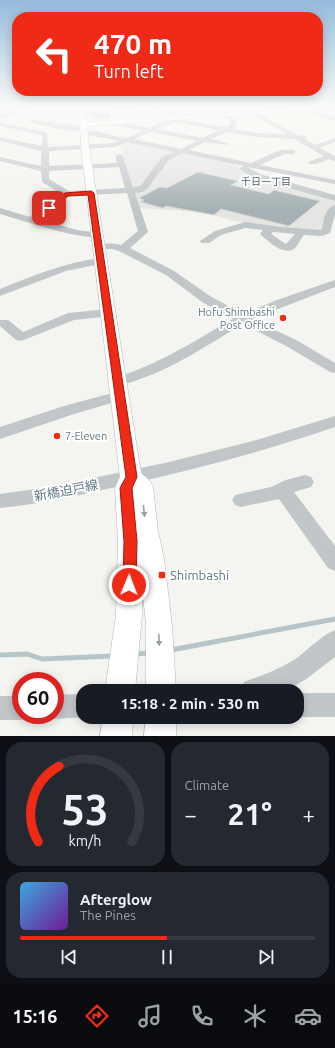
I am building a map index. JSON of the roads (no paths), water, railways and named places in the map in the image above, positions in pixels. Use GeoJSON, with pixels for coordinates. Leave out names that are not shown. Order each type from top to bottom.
{"type":"FeatureCollection","features":[{"type":"Feature","properties":{"kind":"main road"},"geometry":{"type":"LineString","coordinates":[[84,141],[131,477],[126,488],[130,541],[129,615],[121,684]]}},
{"type":"Feature","properties":{"kind":"main road"},"geometry":{"type":"LineString","coordinates":[[131,477],[142,487],[146,531],[152,559],[159,625],[161,684]]}},
{"type":"Feature","properties":{"kind":"street"},"geometry":{"type":"LineString","coordinates":[[11,141],[44,148],[53,141]]}},
{"type":"Feature","properties":{"kind":"street"},"geometry":{"type":"LineString","coordinates":[[44,141],[45,180],[67,194]]}},
{"type":"Feature","properties":{"kind":"street"},"geometry":{"type":"LineString","coordinates":[[110,141],[115,145],[142,232],[123,249]]}},
{"type":"Feature","properties":{"kind":"street"},"geometry":{"type":"LineString","coordinates":[[115,145],[123,141]]}},
{"type":"Feature","properties":{"kind":"street"},"geometry":{"type":"LineString","coordinates":[[133,141],[335,182]]}},
{"type":"Feature","properties":{"kind":"street"},"geometry":{"type":"LineString","coordinates":[[31,220],[67,194],[130,191],[144,188],[164,160],[201,141]]}},
{"type":"Feature","properties":{"kind":"street"},"geometry":{"type":"LineString","coordinates":[[211,141],[226,144]]}},
{"type":"Feature","properties":{"kind":"street"},"geometry":{"type":"LineString","coordinates":[[308,141],[333,157]]}},
{"type":"Feature","properties":{"kind":"street"},"geometry":{"type":"LineString","coordinates":[[310,141],[320,146],[333,157]]}},
{"type":"Feature","properties":{"kind":"street"},"geometry":{"type":"LineString","coordinates":[[320,146],[332,141]]}},
{"type":"Feature","properties":{"kind":"street"},"geometry":{"type":"LineString","coordinates":[[252,165],[283,152],[292,152]]}},
{"type":"Feature","properties":{"kind":"street"},"geometry":{"type":"LineString","coordinates":[[312,162],[333,157]]}},
{"type":"Feature","properties":{"kind":"street"},"geometry":{"type":"LineString","coordinates":[[0,159],[44,169],[122,165]]}},
{"type":"Feature","properties":{"kind":"street"},"geometry":{"type":"LineString","coordinates":[[0,165],[11,162]]}},
{"type":"Feature","properties":{"kind":"street"},"geometry":{"type":"LineString","coordinates":[[241,163],[241,166],[257,176],[335,198]]}},
{"type":"Feature","properties":{"kind":"street"},"geometry":{"type":"LineString","coordinates":[[205,241],[218,233],[245,225],[301,232],[322,233],[331,231],[329,214],[335,208]]}},
{"type":"Feature","properties":{"kind":"street"},"geometry":{"type":"LineString","coordinates":[[0,211],[76,233],[99,248],[113,246],[123,249],[170,273],[206,299],[243,320],[293,344],[335,369]]}},
{"type":"Feature","properties":{"kind":"street"},"geometry":{"type":"LineString","coordinates":[[271,229],[265,234],[285,248],[291,246],[301,232]]}},
{"type":"Feature","properties":{"kind":"street"},"geometry":{"type":"LineString","coordinates":[[0,293],[52,272],[90,262],[99,248]]}},
{"type":"Feature","properties":{"kind":"street"},"geometry":{"type":"LineString","coordinates":[[0,433],[69,410],[119,388],[133,378],[165,363],[243,320],[276,304],[335,283]]}},
{"type":"Feature","properties":{"kind":"street"},"geometry":{"type":"LineString","coordinates":[[4,323],[21,337],[72,316],[108,313]]}},
{"type":"Feature","properties":{"kind":"street","name":"新橋迫戸線"},"geometry":{"type":"LineString","coordinates":[[0,501],[44,496],[131,477],[286,439],[335,421]]}},
{"type":"Feature","properties":{"kind":"street"},"geometry":{"type":"LineString","coordinates":[[241,500],[283,491],[292,486],[305,482]]}},
{"type":"Feature","properties":{"kind":"street"},"geometry":{"type":"LineString","coordinates":[[283,491],[335,562]]}},
{"type":"Feature","properties":{"kind":"street"},"geometry":{"type":"LineString","coordinates":[[275,684],[305,668],[332,648]]}},
{"type":"Feature","properties":{"kind":"street"},"geometry":{"type":"LineString","coordinates":[[304,710],[335,705]]}},
{"type":"Feature","properties":{"kind":"street"},"geometry":{"type":"LineString","coordinates":[[64,707],[76,706]]}},
{"type":"Feature","properties":{"kind":"street"},"geometry":{"type":"LineString","coordinates":[[0,708],[12,708]]}},
{"type":"Feature","properties":{"kind":"waterway"},"geometry":{"type":"LineString","coordinates":[[171,650],[335,619]]}},
{"type":"Feature","properties":{"kind":"waterway"},"geometry":{"type":"LineString","coordinates":[[135,654],[149,653]]}},
{"type":"Feature","properties":{"kind":"waterway"},"geometry":{"type":"LineString","coordinates":[[0,655],[27,654],[42,659],[113,656]]}},
{"type":"Feature","properties":{"kind":"place","name":"Hofu Shimbashi Post Office"},"geometry":{"type":"Point","coordinates":[283,318]}},
{"type":"Feature","properties":{"kind":"place","name":"7-Eleven"},"geometry":{"type":"Point","coordinates":[57,436]}},
{"type":"Feature","properties":{"kind":"place","name":"Shimbashi"},"geometry":{"type":"Point","coordinates":[162,575]}},
{"type":"Feature","properties":{"kind":"district","name":"千日一丁目"},"geometry":{"type":"Point","coordinates":[266,181]}}]}
